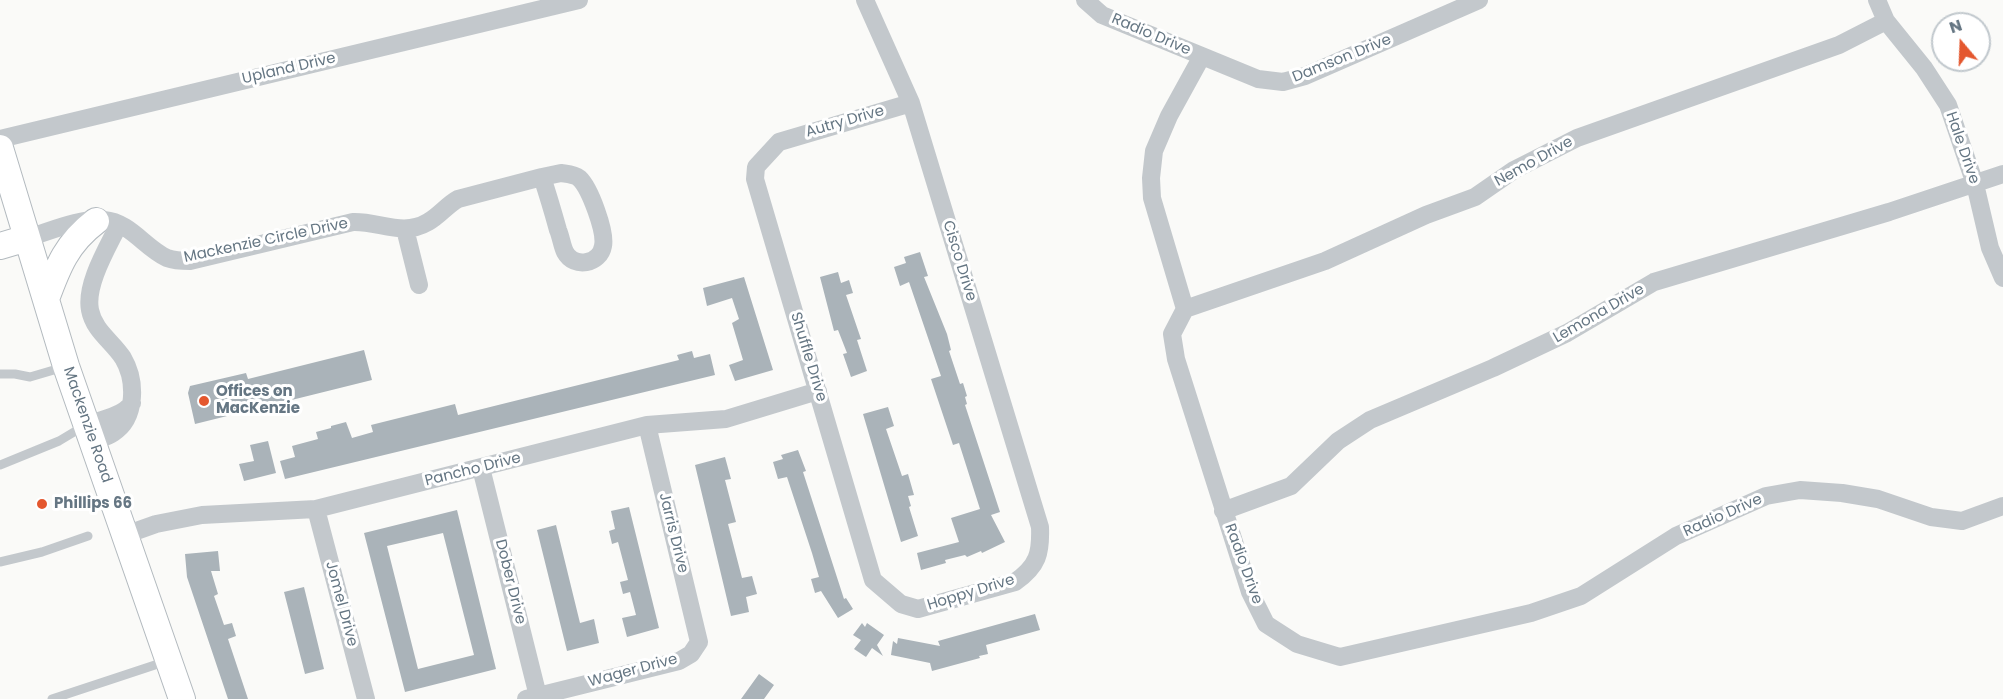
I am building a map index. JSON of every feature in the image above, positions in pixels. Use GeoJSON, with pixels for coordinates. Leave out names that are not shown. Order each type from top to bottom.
{"type":"FeatureCollection","features":[{"type":"Feature","properties":{"kind":"main road","name":"Mackenzie Road"},"geometry":{"type":"LineString","coordinates":[[0,148],[66,366],[182,699]]}},
{"type":"Feature","properties":{"kind":"main road"},"geometry":{"type":"LineString","coordinates":[[46,299],[58,267],[69,247],[81,232],[107,222]]}},
{"type":"Feature","properties":{"kind":"main road"},"geometry":{"type":"LineString","coordinates":[[0,246],[27,238]]}},
{"type":"Feature","properties":{"kind":"street","name":"Upland Drive"},"geometry":{"type":"LineString","coordinates":[[0,139],[579,0]]}},
{"type":"Feature","properties":{"kind":"street","name":"Cisco Drive"},"geometry":{"type":"LineString","coordinates":[[865,0],[911,103],[1040,527]]}},
{"type":"Feature","properties":{"kind":"street","name":"Radio Drive"},"geometry":{"type":"LineString","coordinates":[[1085,0],[1102,15],[1202,56],[1169,116],[1154,151],[1151,178],[1152,198],[1185,309],[1173,334],[1176,359],[1250,592],[1266,624],[1298,644],[1340,657],[1531,613],[1581,596],[1677,536],[1766,496],[1800,490],[1842,493],[1878,499],[1931,517],[1962,521],[2003,506]]}},
{"type":"Feature","properties":{"kind":"street","name":"Damson Drive"},"geometry":{"type":"LineString","coordinates":[[1202,56],[1258,79],[1283,82],[1305,76],[1479,0]]}},
{"type":"Feature","properties":{"kind":"street","name":"Hale Drive"},"geometry":{"type":"LineString","coordinates":[[1877,0],[1886,21],[1924,68],[1948,105],[1975,184],[1990,248],[2003,278]]}},
{"type":"Feature","properties":{"kind":"street","name":"Nemo Drive"},"geometry":{"type":"LineString","coordinates":[[1185,309],[1325,261],[1475,197],[1514,170],[1577,138],[1839,45],[1886,21]]}},
{"type":"Feature","properties":{"kind":"street","name":"Autry Drive"},"geometry":{"type":"LineString","coordinates":[[779,142],[911,103]]}},
{"type":"Feature","properties":{"kind":"street","name":"Shuffle Drive"},"geometry":{"type":"LineString","coordinates":[[779,142],[756,167],[755,179],[873,580]]}},
{"type":"Feature","properties":{"kind":"street"},"geometry":{"type":"LineString","coordinates":[[419,285],[405,229],[429,221],[458,199],[542,177],[561,173],[572,174],[578,178],[591,196],[604,244],[595,260],[577,262],[566,253],[542,177]]}},
{"type":"Feature","properties":{"kind":"street","name":"Lemona Drive"},"geometry":{"type":"LineString","coordinates":[[1223,511],[1291,486],[1338,441],[1370,420],[1493,368],[1568,333],[1654,282],[1889,212],[2003,174]]}},
{"type":"Feature","properties":{"kind":"street"},"geometry":{"type":"LineString","coordinates":[[27,238],[62,227],[107,222],[90,290],[90,311],[100,333],[122,357],[133,396],[128,408],[89,434]]}},
{"type":"Feature","properties":{"kind":"street","name":"Mackenzie Circle Drive"},"geometry":{"type":"LineString","coordinates":[[107,222],[165,257],[190,261],[353,222],[405,229]]}},
{"type":"Feature","properties":{"kind":"street","name":"Pancho Drive"},"geometry":{"type":"LineString","coordinates":[[125,535],[156,524],[202,515],[316,509],[647,425],[726,419],[818,391]]}},
{"type":"Feature","properties":{"kind":"street","name":"Jarris Drive"},"geometry":{"type":"LineString","coordinates":[[647,425],[699,642]]}},
{"type":"Feature","properties":{"kind":"street","name":"Dober Drive"},"geometry":{"type":"LineString","coordinates":[[481,468],[532,697]]}},
{"type":"Feature","properties":{"kind":"street","name":"Jomel Drive"},"geometry":{"type":"LineString","coordinates":[[316,509],[366,699]]}},
{"type":"Feature","properties":{"kind":"street","name":"Hoppy Drive"},"geometry":{"type":"LineString","coordinates":[[873,580],[901,604],[918,609],[1015,582],[1035,563],[1041,547],[1040,527]]}},
{"type":"Feature","properties":{"kind":"street","name":"Wager Drive"},"geometry":{"type":"LineString","coordinates":[[532,697],[679,661],[691,654],[699,642]]}},
{"type":"Feature","properties":{"kind":"lane"},"geometry":{"type":"LineString","coordinates":[[0,374],[30,377],[66,366]]}},
{"type":"Feature","properties":{"kind":"lane"},"geometry":{"type":"LineString","coordinates":[[0,465],[59,441],[89,434]]}},
{"type":"Feature","properties":{"kind":"lane"},"geometry":{"type":"LineString","coordinates":[[0,562],[42,552],[88,536]]}},
{"type":"Feature","properties":{"kind":"lane"},"geometry":{"type":"LineString","coordinates":[[52,699],[170,660]]}},
{"type":"Feature","properties":{"kind":"building"},"geometry":{"type":"Polygon","coordinates":[[[920,252],[928,276],[924,277],[947,334],[951,350],[949,351],[960,384],[963,383],[967,396],[965,405],[1000,512],[991,515],[1005,542],[982,553],[981,551],[967,557],[965,555],[945,560],[946,563],[921,570],[917,553],[959,542],[951,518],[980,509],[959,443],[953,445],[931,379],[941,376],[909,282],[900,286],[894,267],[906,263],[904,257],[920,252]]]}},
{"type":"Feature","properties":{"kind":"building"},"geometry":{"type":"Polygon","coordinates":[[[838,272],[841,283],[849,280],[853,293],[846,295],[861,339],[857,340],[867,371],[851,377],[843,354],[847,353],[838,330],[834,331],[820,277],[838,272]]]}},
{"type":"Feature","properties":{"kind":"building"},"geometry":{"type":"Polygon","coordinates":[[[744,277],[773,370],[735,381],[729,365],[743,360],[732,323],[739,319],[732,298],[707,306],[703,288],[744,277]]]}},
{"type":"Feature","properties":{"kind":"building"},"geometry":{"type":"Polygon","coordinates":[[[364,350],[372,380],[195,424],[188,393],[190,386],[246,373],[248,379],[364,350]]]}},
{"type":"Feature","properties":{"kind":"building"},"geometry":{"type":"Polygon","coordinates":[[[692,351],[694,358],[710,354],[715,375],[285,479],[280,461],[295,457],[292,446],[318,439],[316,432],[331,428],[331,426],[346,422],[352,438],[373,432],[371,425],[455,404],[458,415],[679,360],[677,355],[692,351]]]}},
{"type":"Feature","properties":{"kind":"building"},"geometry":{"type":"Polygon","coordinates":[[[888,407],[894,426],[886,429],[902,476],[908,474],[914,495],[908,496],[911,506],[909,507],[918,536],[901,542],[863,414],[888,407]]]}},
{"type":"Feature","properties":{"kind":"building"},"geometry":{"type":"Polygon","coordinates":[[[268,441],[276,473],[244,481],[239,464],[254,461],[250,445],[268,441]]]}},
{"type":"Feature","properties":{"kind":"building"},"geometry":{"type":"Polygon","coordinates":[[[798,450],[844,599],[846,598],[853,609],[838,618],[821,591],[815,593],[811,579],[819,577],[812,553],[787,477],[778,479],[773,462],[783,459],[781,455],[798,450]]]}},
{"type":"Feature","properties":{"kind":"building"},"geometry":{"type":"Polygon","coordinates":[[[725,457],[731,479],[725,480],[736,522],[728,524],[742,578],[752,576],[757,594],[746,597],[749,612],[731,616],[695,465],[725,457]]]}},
{"type":"Feature","properties":{"kind":"building"},"geometry":{"type":"Polygon","coordinates":[[[629,507],[659,628],[627,637],[622,618],[636,615],[630,592],[623,594],[620,582],[628,580],[618,542],[612,544],[609,531],[615,529],[611,511],[629,507]]]}},
{"type":"Feature","properties":{"kind":"building"},"geometry":{"type":"Polygon","coordinates":[[[457,510],[496,669],[405,692],[364,533],[457,510]],[[443,533],[387,546],[418,669],[474,655],[443,533]]]}},
{"type":"Feature","properties":{"kind":"building"},"geometry":{"type":"Polygon","coordinates":[[[556,525],[580,623],[594,619],[599,643],[567,651],[537,530],[556,525]]]}},
{"type":"Feature","properties":{"kind":"building"},"geometry":{"type":"Polygon","coordinates":[[[218,551],[220,571],[211,571],[218,594],[214,596],[224,625],[232,623],[236,636],[228,639],[248,699],[228,699],[187,577],[185,554],[218,551]]]}},
{"type":"Feature","properties":{"kind":"building"},"geometry":{"type":"Polygon","coordinates":[[[304,587],[324,669],[305,674],[284,592],[304,587]]]}},
{"type":"Feature","properties":{"kind":"building"},"geometry":{"type":"Polygon","coordinates":[[[1035,614],[1040,630],[986,645],[988,654],[979,656],[980,658],[932,671],[930,663],[891,655],[893,641],[897,644],[898,638],[940,646],[938,641],[1035,614]]]}},
{"type":"Feature","properties":{"kind":"building"},"geometry":{"type":"Polygon","coordinates":[[[862,623],[865,627],[867,623],[884,635],[877,645],[883,656],[872,648],[866,657],[854,649],[861,640],[853,635],[862,623]]]}},
{"type":"Feature","properties":{"kind":"building"},"geometry":{"type":"Polygon","coordinates":[[[759,674],[774,685],[764,699],[741,699],[759,674]]]}},
{"type":"Feature","properties":{"kind":"place","name":"Offices on MacKenzie"},"geometry":{"type":"Point","coordinates":[204,401]}},
{"type":"Feature","properties":{"kind":"place","name":"Phillips 66"},"geometry":{"type":"Point","coordinates":[42,504]}}]}
